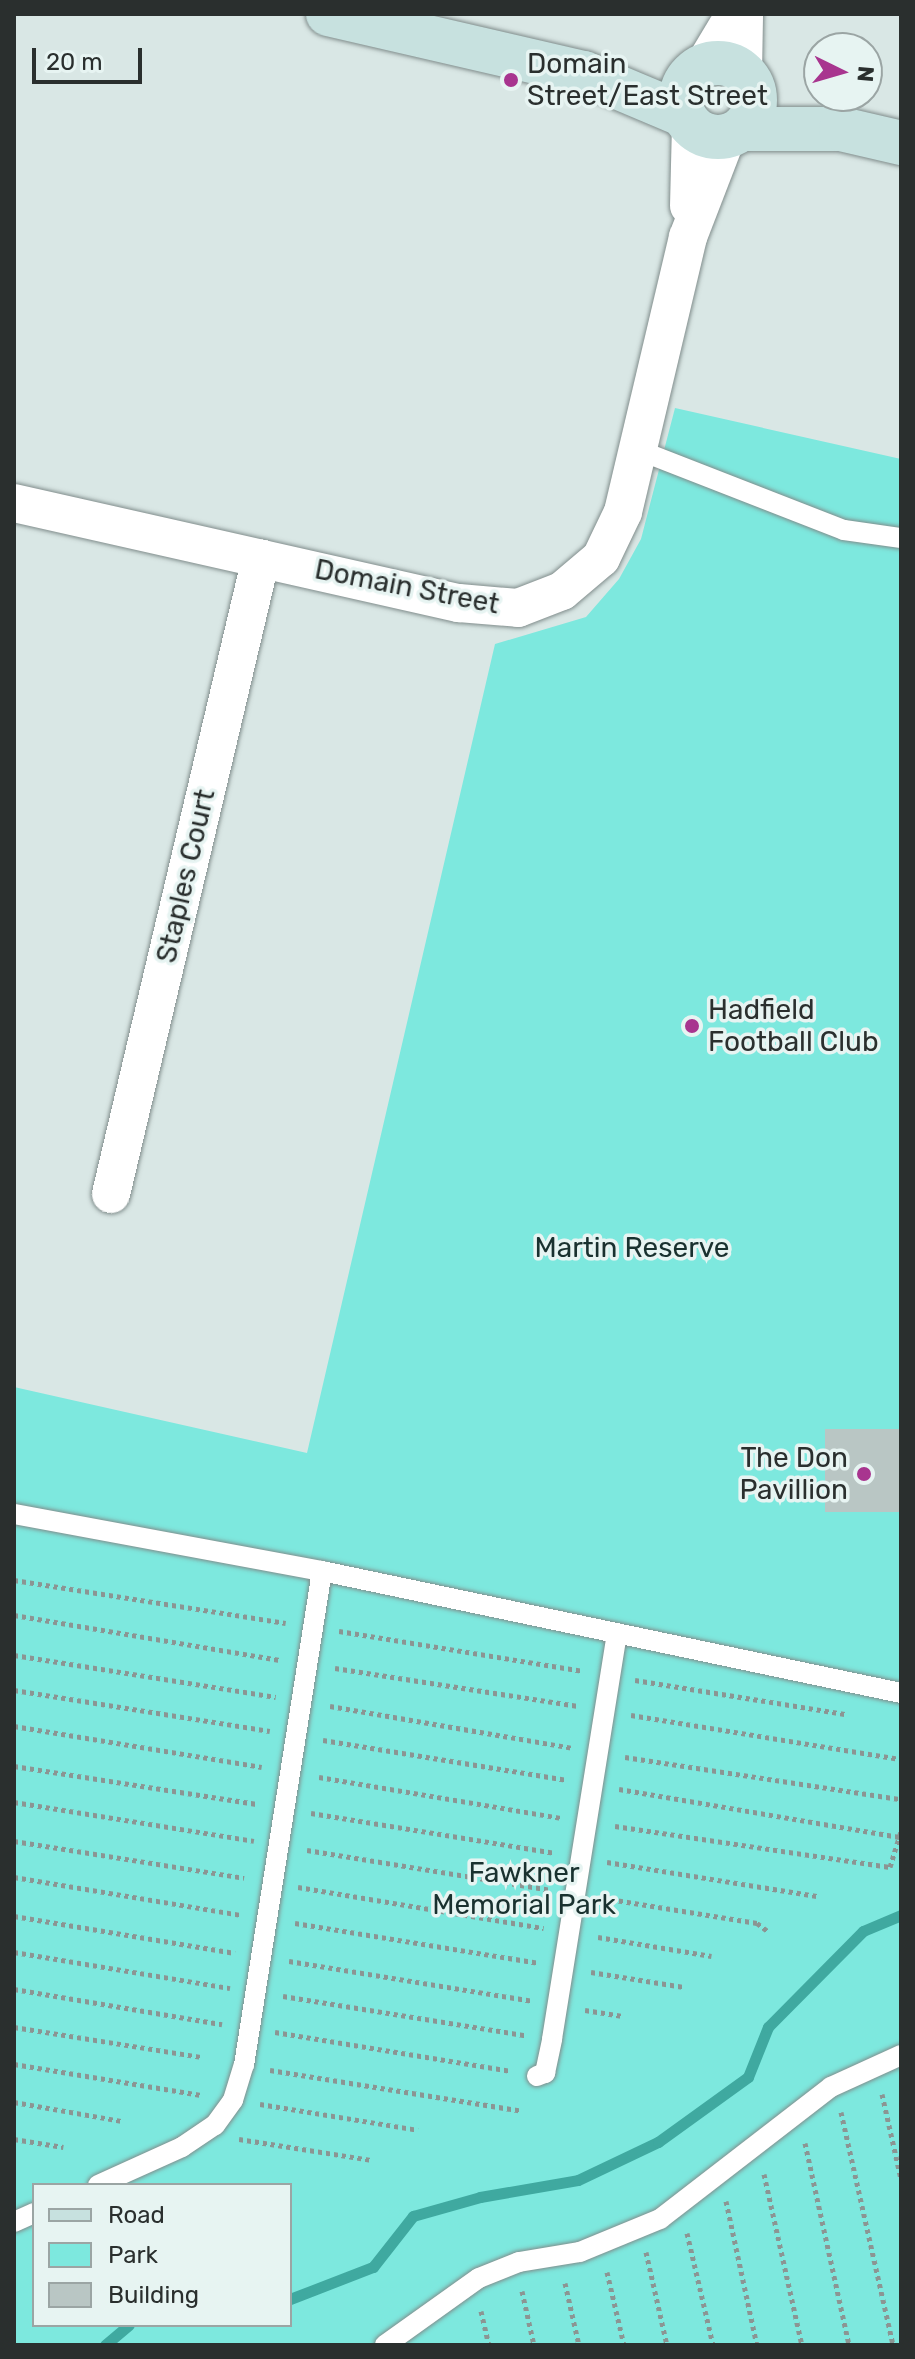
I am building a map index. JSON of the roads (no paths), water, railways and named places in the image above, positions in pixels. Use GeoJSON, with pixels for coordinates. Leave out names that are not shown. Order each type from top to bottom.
{"type":"FeatureCollection","features":[{"type":"Feature","properties":{"kind":"street"},"geometry":{"type":"LineString","coordinates":[[328,14],[901,143]]}},
{"type":"Feature","properties":{"kind":"street"},"geometry":{"type":"LineString","coordinates":[[717,101],[735,14]]}},
{"type":"Feature","properties":{"kind":"street"},"geometry":{"type":"LineString","coordinates":[[717,101],[744,14]]}},
{"type":"Feature","properties":{"kind":"street","name":"Domain Street"},"geometry":{"type":"LineString","coordinates":[[14,503],[459,603],[495,608],[539,602],[582,578],[601,558],[623,512],[717,101]]}},
{"type":"Feature","properties":{"kind":"street","name":"Staples Court"},"geometry":{"type":"LineString","coordinates":[[111,1194],[261,558]]}},
{"type":"Feature","properties":{"kind":"lane"},"geometry":{"type":"LineString","coordinates":[[636,449],[844,530],[901,538]]}},
{"type":"Feature","properties":{"kind":"lane"},"geometry":{"type":"LineString","coordinates":[[14,1514],[322,1571],[901,1693]]}},
{"type":"Feature","properties":{"kind":"lane"},"geometry":{"type":"LineString","coordinates":[[102,2183],[203,2134],[226,2113],[244,2065],[322,1571]]}},
{"type":"Feature","properties":{"kind":"lane"},"geometry":{"type":"LineString","coordinates":[[537,2076],[545,2073],[552,2039],[617,1633]]}},
{"type":"Feature","properties":{"kind":"lane"},"geometry":{"type":"LineString","coordinates":[[385,2345],[479,2278],[516,2264],[559,2257],[641,2230],[720,2176],[835,2084],[875,2063],[901,2055]]}},
{"type":"Feature","properties":{"kind":"waterway"},"geometry":{"type":"LineString","coordinates":[[292,2298],[373,2267],[413,2216],[480,2197],[578,2180],[658,2142],[748,2077],[768,2027],[863,1931],[901,1915]]}},
{"type":"Feature","properties":{"kind":"waterway"},"geometry":{"type":"LineString","coordinates":[[105,2345],[127,2327]]}},
{"type":"Feature","properties":{"kind":"place","name":"Domain Street/East Street"},"geometry":{"type":"Point","coordinates":[511,80]}},
{"type":"Feature","properties":{"kind":"place","name":"Hadfield Football Club"},"geometry":{"type":"Point","coordinates":[692,1026]}},
{"type":"Feature","properties":{"kind":"place","name":"The Don Pavillion"},"geometry":{"type":"Point","coordinates":[864,1474]}},
{"type":"Feature","properties":{"kind":"park label","name":"Martin Reserve"},"geometry":{"type":"Point","coordinates":[632,1248]}},
{"type":"Feature","properties":{"kind":"park label","name":"Fawkner Memorial Park"},"geometry":{"type":"Point","coordinates":[524,1889]}}]}
